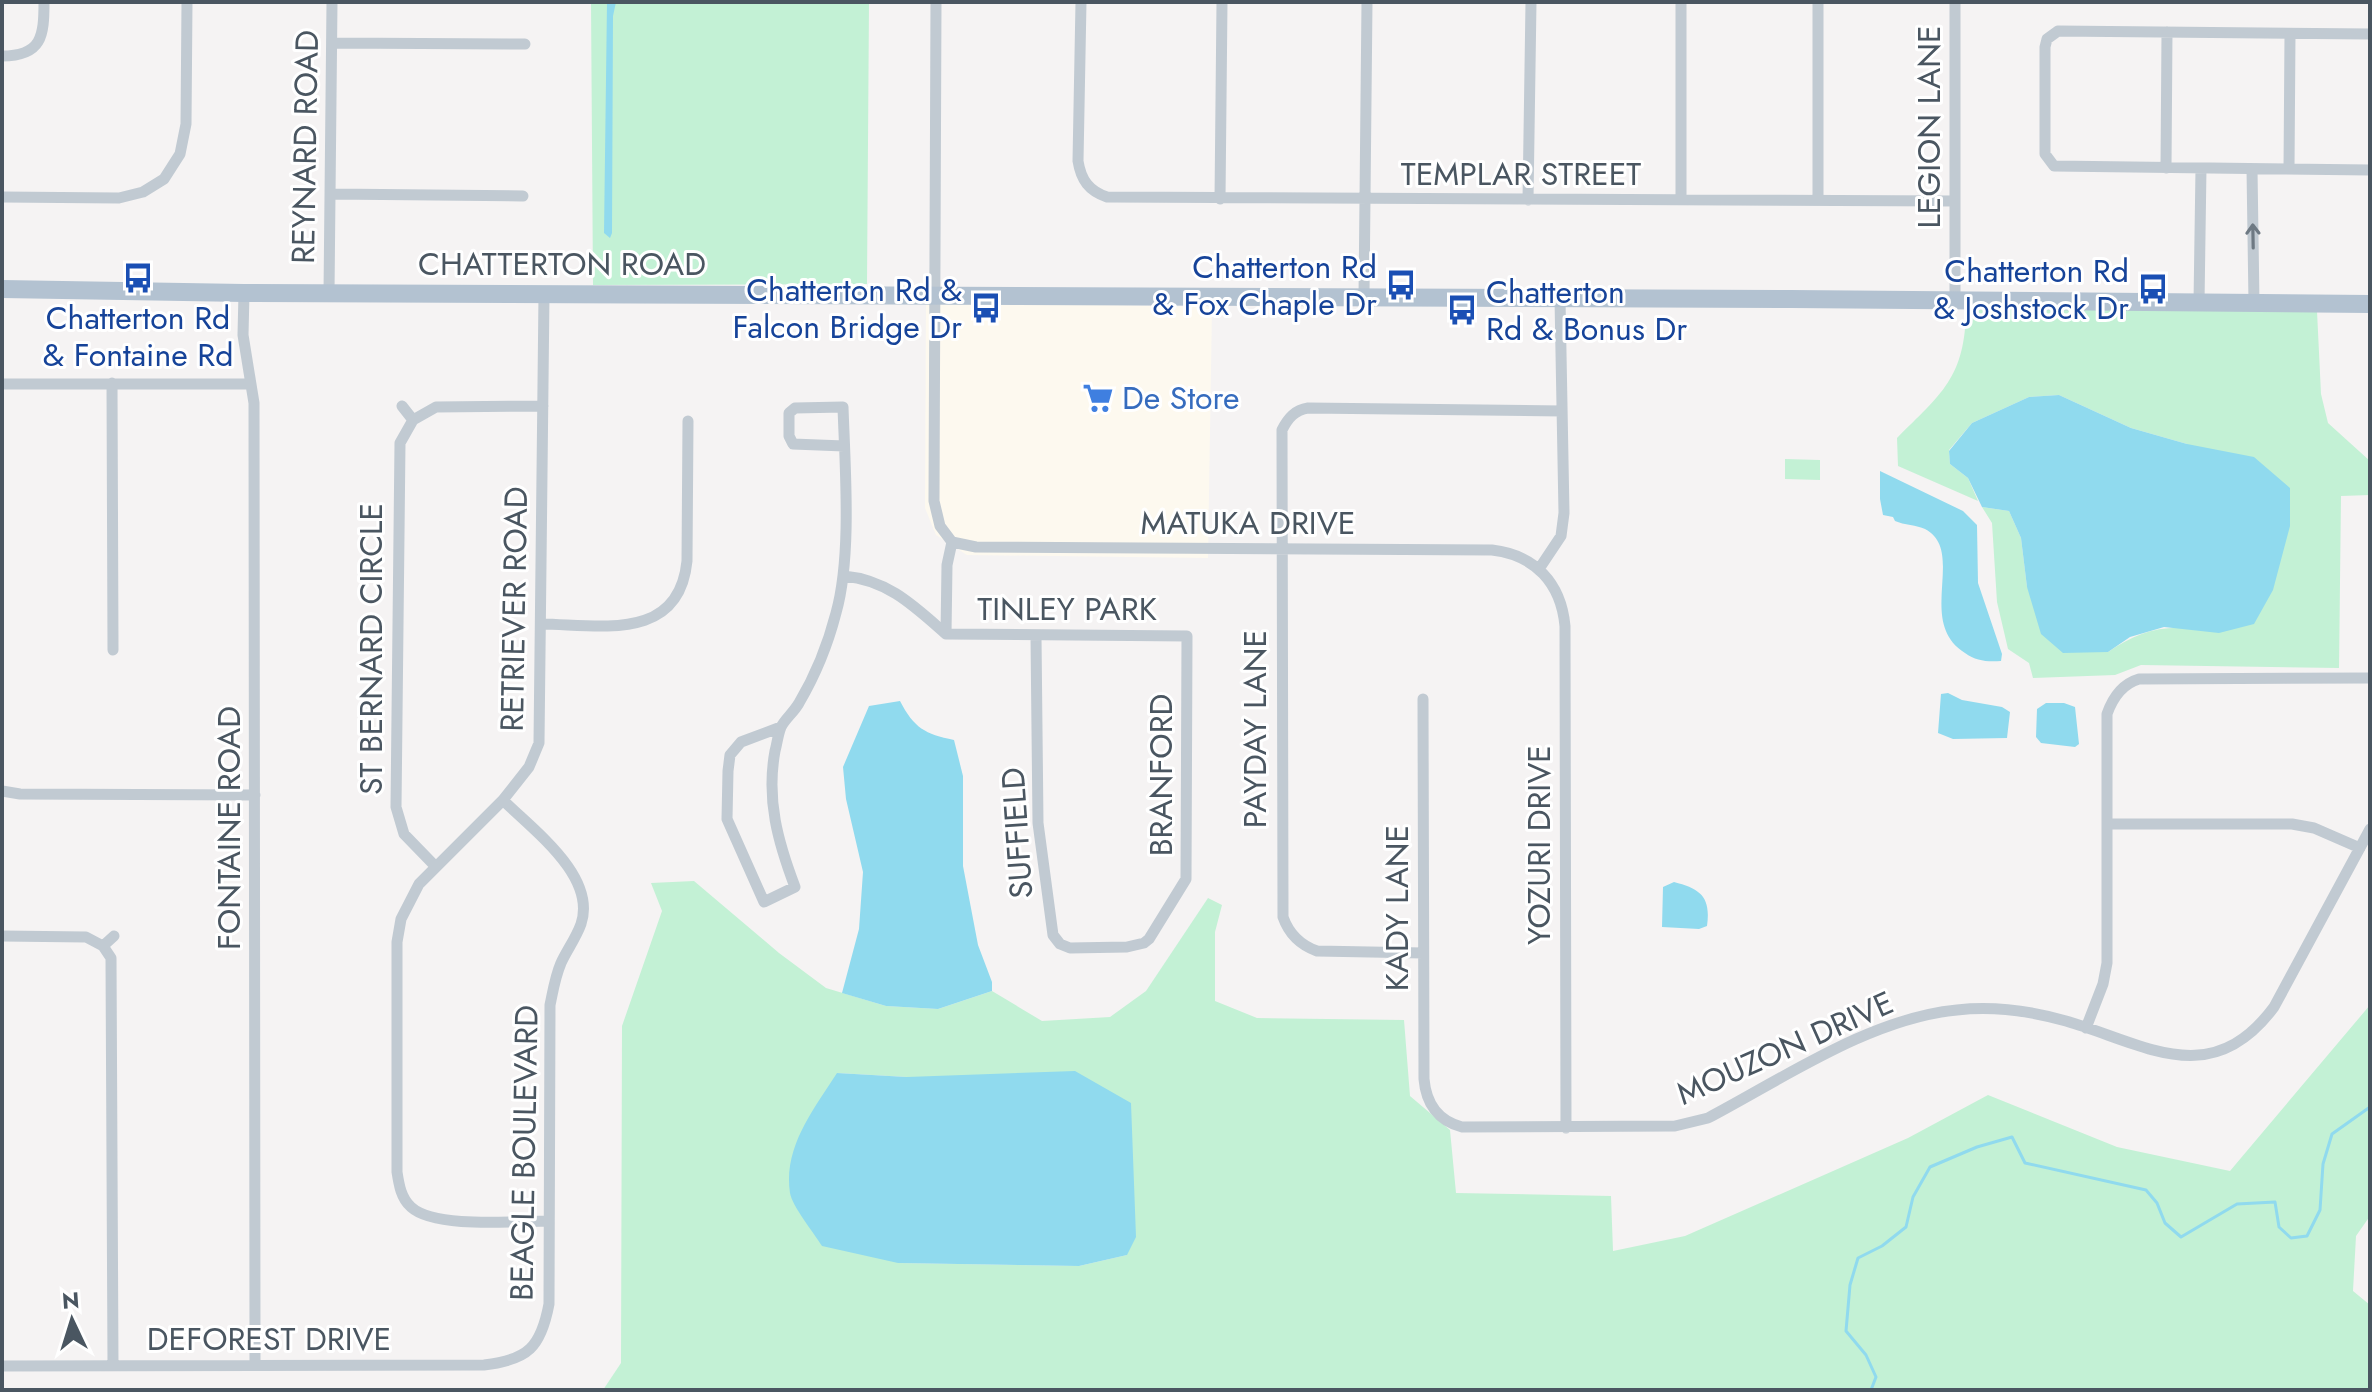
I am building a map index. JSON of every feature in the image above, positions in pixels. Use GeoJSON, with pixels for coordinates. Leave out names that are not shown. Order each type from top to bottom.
{"type":"FeatureCollection","features":[{"type":"Feature","properties":{"kind":"main road","name":"CHATTERTON ROAD"},"geometry":{"type":"LineString","coordinates":[[2,289],[244,293],[2370,304]]}},
{"type":"Feature","properties":{"kind":"street"},"geometry":{"type":"LineString","coordinates":[[2,56],[24,53],[35,46],[44,28],[44,2]]}},
{"type":"Feature","properties":{"kind":"street"},"geometry":{"type":"LineString","coordinates":[[2,197],[119,198],[143,192],[164,179],[180,154],[186,124],[187,2]]}},
{"type":"Feature","properties":{"kind":"street","name":"REYNARD ROAD"},"geometry":{"type":"LineString","coordinates":[[329,293],[332,2]]}},
{"type":"Feature","properties":{"kind":"street"},"geometry":{"type":"LineString","coordinates":[[936,2],[934,501],[940,526],[952,542]]}},
{"type":"Feature","properties":{"kind":"street","name":"TEMPLAR STREET"},"geometry":{"type":"LineString","coordinates":[[1081,2],[1078,161],[1081,175],[1089,187],[1101,195],[1115,198],[1220,199],[1955,201]]}},
{"type":"Feature","properties":{"kind":"street"},"geometry":{"type":"LineString","coordinates":[[1220,199],[1222,2]]}},
{"type":"Feature","properties":{"kind":"street"},"geometry":{"type":"LineString","coordinates":[[1364,297],[1367,2]]}},
{"type":"Feature","properties":{"kind":"street"},"geometry":{"type":"LineString","coordinates":[[1528,200],[1531,2]]}},
{"type":"Feature","properties":{"kind":"street"},"geometry":{"type":"LineString","coordinates":[[1681,2],[1681,200]]}},
{"type":"Feature","properties":{"kind":"street"},"geometry":{"type":"LineString","coordinates":[[1818,2],[1818,200]]}},
{"type":"Feature","properties":{"kind":"street","name":"LEGION LANE"},"geometry":{"type":"LineString","coordinates":[[1955,2],[1955,301]]}},
{"type":"Feature","properties":{"kind":"street"},"geometry":{"type":"LineString","coordinates":[[2370,34],[2072,31],[2051,34],[2045,47],[2047,160],[2060,167],[2370,170]]}},
{"type":"Feature","properties":{"kind":"street"},"geometry":{"type":"LineString","coordinates":[[2166,168],[2167,32]]}},
{"type":"Feature","properties":{"kind":"street"},"geometry":{"type":"LineString","coordinates":[[2289,169],[2290,34]]}},
{"type":"Feature","properties":{"kind":"street"},"geometry":{"type":"LineString","coordinates":[[332,43],[525,44]]}},
{"type":"Feature","properties":{"kind":"street"},"geometry":{"type":"LineString","coordinates":[[2199,303],[2201,168]]}},
{"type":"Feature","properties":{"kind":"street"},"geometry":{"type":"LineString","coordinates":[[2252,169],[2254,303]]}},
{"type":"Feature","properties":{"kind":"street"},"geometry":{"type":"LineString","coordinates":[[331,194],[523,196]]}},
{"type":"Feature","properties":{"kind":"street","name":"FONTAINE ROAD"},"geometry":{"type":"LineString","coordinates":[[244,293],[243,335],[254,403],[255,1365]]}},
{"type":"Feature","properties":{"kind":"street","name":"RETRIEVER ROAD"},"geometry":{"type":"LineString","coordinates":[[544,294],[539,743],[529,767],[503,800],[419,884],[401,919],[397,942],[397,1172],[400,1190],[411,1207],[421,1214],[446,1221],[549,1221]]}},
{"type":"Feature","properties":{"kind":"street"},"geometry":{"type":"LineString","coordinates":[[1539,569],[1561,536],[1564,513],[1560,299]]}},
{"type":"Feature","properties":{"kind":"street"},"geometry":{"type":"LineString","coordinates":[[112,383],[113,650]]}},
{"type":"Feature","properties":{"kind":"street"},"geometry":{"type":"LineString","coordinates":[[2,384],[251,384]]}},
{"type":"Feature","properties":{"kind":"street"},"geometry":{"type":"LineString","coordinates":[[402,406],[413,420],[424,412],[443,406],[543,406]]}},
{"type":"Feature","properties":{"kind":"street"},"geometry":{"type":"LineString","coordinates":[[781,727],[741,742],[730,755],[728,771],[727,819],[764,902],[795,887],[781,850],[771,800],[773,765],[781,727],[801,700],[819,663],[836,615],[844,576],[844,446],[843,407],[795,408],[789,413],[789,436],[793,444],[844,446]]}},
{"type":"Feature","properties":{"kind":"street","name":"PAYDAY LANE"},"geometry":{"type":"LineString","coordinates":[[1423,953],[1317,951],[1306,947],[1287,929],[1281,904],[1282,430],[1300,409],[1562,411]]}},
{"type":"Feature","properties":{"kind":"street","name":"ST BERNARD CIRCLE"},"geometry":{"type":"LineString","coordinates":[[413,420],[402,437],[399,451],[396,807],[404,834],[436,867]]}},
{"type":"Feature","properties":{"kind":"street"},"geometry":{"type":"LineString","coordinates":[[542,624],[637,623],[656,616],[674,601],[683,582],[687,561],[688,421]]}},
{"type":"Feature","properties":{"kind":"street","name":"MATUKA DRIVE"},"geometry":{"type":"LineString","coordinates":[[952,542],[976,547],[1492,550],[1519,556],[1539,569]]}},
{"type":"Feature","properties":{"kind":"street","name":"TINLEY PARK"},"geometry":{"type":"LineString","coordinates":[[946,634],[947,565],[952,542]]}},
{"type":"Feature","properties":{"kind":"street","name":"YOZURI DRIVE"},"geometry":{"type":"LineString","coordinates":[[1539,569],[1558,595],[1565,626],[1566,1128]]}},
{"type":"Feature","properties":{"kind":"street","name":"TINLEY PARK"},"geometry":{"type":"LineString","coordinates":[[844,576],[859,577],[885,586],[946,634],[1187,636]]}},
{"type":"Feature","properties":{"kind":"street","name":"SUFFIELD"},"geometry":{"type":"LineString","coordinates":[[1036,636],[1038,823],[1053,935],[1060,944],[1070,948],[1139,945]]}},
{"type":"Feature","properties":{"kind":"street","name":"BRANFORD"},"geometry":{"type":"LineString","coordinates":[[1139,945],[1149,939],[1184,886],[1187,873],[1187,636]]}},
{"type":"Feature","properties":{"kind":"street"},"geometry":{"type":"LineString","coordinates":[[2086,1028],[2106,973],[2107,714],[2116,695],[2124,686],[2139,679],[2370,678]]}},
{"type":"Feature","properties":{"kind":"street","name":"KADY LANE"},"geometry":{"type":"LineString","coordinates":[[1423,699],[1424,1079],[1427,1098],[1437,1113]]}},
{"type":"Feature","properties":{"kind":"street"},"geometry":{"type":"LineString","coordinates":[[2,791],[20,794],[255,795]]}},
{"type":"Feature","properties":{"kind":"street","name":"BEAGLE BOULEVARD"},"geometry":{"type":"LineString","coordinates":[[503,800],[566,863],[578,881],[583,901],[582,922],[562,961],[550,1005],[549,1304],[541,1336],[532,1349]]}},
{"type":"Feature","properties":{"kind":"street"},"geometry":{"type":"LineString","coordinates":[[2108,824],[2292,824],[2314,828],[2360,848],[2370,829]]}},
{"type":"Feature","properties":{"kind":"street","name":"MOUZON DRIVE"},"geometry":{"type":"LineString","coordinates":[[1437,1113],[1453,1125],[1473,1128],[1675,1126],[1692,1123],[1708,1118],[1862,1036],[1927,1014],[1989,1008],[2024,1012],[2086,1028],[2170,1055],[2209,1054],[2242,1039],[2258,1027],[2274,1007],[2360,848]]}},
{"type":"Feature","properties":{"kind":"street"},"geometry":{"type":"LineString","coordinates":[[2,936],[86,937],[103,946],[111,958],[113,1365]]}},
{"type":"Feature","properties":{"kind":"street"},"geometry":{"type":"LineString","coordinates":[[103,946],[114,936]]}},
{"type":"Feature","properties":{"kind":"street","name":"DEFOREST DRIVE"},"geometry":{"type":"LineString","coordinates":[[2,1366],[484,1365],[508,1361],[532,1349]]}},
{"type":"Feature","properties":{"kind":"shaded area"},"geometry":{"type":"Polygon","coordinates":[[[926,301],[1212,307],[1208,558],[967,555],[936,535],[925,508],[926,301]]]}},
{"type":"Feature","properties":{"kind":"green space"},"geometry":{"type":"Polygon","coordinates":[[[591,2],[869,2],[867,284],[593,285],[591,2]]]}},
{"type":"Feature","properties":{"kind":"green space"},"geometry":{"type":"Polygon","coordinates":[[[1966,310],[2317,311],[2321,394],[2328,423],[2370,461],[2370,495],[2341,496],[2339,668],[2141,665],[2115,675],[2033,678],[2029,663],[2008,649],[1997,602],[1992,523],[1982,507],[2009,511],[2021,538],[2027,587],[2108,652],[2145,633],[2186,628],[2187,444],[2131,428],[2059,395],[2029,397],[1972,423],[1949,450],[1950,464],[1968,478],[1978,501],[1898,466],[1897,438],[1938,396],[1955,369],[1965,333],[1966,310]]]}},
{"type":"Feature","properties":{"kind":"green space"},"geometry":{"type":"Polygon","coordinates":[[[1785,459],[1820,460],[1820,480],[1785,479],[1785,459]]]}},
{"type":"Feature","properties":{"kind":"green space"},"geometry":{"type":"Polygon","coordinates":[[[694,881],[779,953],[826,988],[886,1006],[938,1009],[992,991],[1042,1021],[1110,1017],[1146,991],[1208,898],[1222,905],[1215,932],[1215,1001],[1257,1018],[1404,1020],[1410,1096],[1450,1130],[1456,1193],[1611,1196],[1613,1251],[1685,1236],[1908,1138],[1988,1095],[2117,1147],[2230,1171],[2370,1005],[2370,1216],[2356,1236],[2353,1291],[2370,1305],[2370,1390],[603,1390],[621,1363],[622,1026],[662,911],[651,883],[694,881]],[[837,1073],[898,1263],[1079,1266],[1127,1255],[907,1077],[837,1073]]]}},
{"type":"Feature","properties":{"kind":"water"},"geometry":{"type":"Polygon","coordinates":[[[607,2],[616,2],[613,16],[610,238],[604,233],[607,2]]]}},
{"type":"Feature","properties":{"kind":"water"},"geometry":{"type":"Polygon","coordinates":[[[2059,395],[2131,428],[2187,444],[2254,457],[2290,488],[2290,526],[2273,590],[2254,624],[2219,633],[2164,627],[2130,637],[2108,652],[2063,653],[2041,634],[2027,587],[2021,538],[2009,511],[1982,507],[1968,478],[1950,464],[1949,451],[1972,423],[2029,397],[2059,395]]]}},
{"type":"Feature","properties":{"kind":"water"},"geometry":{"type":"Polygon","coordinates":[[[1880,471],[1963,511],[1977,525],[1978,583],[2002,654],[2001,661],[1973,658],[1951,640],[1941,606],[1942,553],[1937,539],[1925,529],[1883,515],[1880,471]]]}},
{"type":"Feature","properties":{"kind":"water"},"geometry":{"type":"Polygon","coordinates":[[[1948,693],[1962,700],[2002,707],[2010,712],[2007,738],[1953,739],[1938,733],[1941,694],[1948,693]]]}},
{"type":"Feature","properties":{"kind":"water"},"geometry":{"type":"Polygon","coordinates":[[[900,701],[910,718],[921,728],[954,740],[963,776],[963,866],[978,945],[992,982],[992,991],[938,1009],[886,1006],[842,993],[859,929],[863,872],[846,799],[843,767],[869,706],[900,701]]]}},
{"type":"Feature","properties":{"kind":"water"},"geometry":{"type":"Polygon","coordinates":[[[2046,703],[2064,703],[2075,707],[2079,744],[2075,747],[2041,743],[2036,737],[2037,709],[2046,703]]]}},
{"type":"Feature","properties":{"kind":"water"},"geometry":{"type":"Polygon","coordinates":[[[1674,882],[1702,896],[1707,908],[1707,926],[1699,929],[1662,927],[1663,887],[1674,882]]]}},
{"type":"Feature","properties":{"kind":"water"},"geometry":{"type":"Polygon","coordinates":[[[1075,1071],[1131,1103],[1136,1237],[1127,1255],[1079,1266],[898,1263],[822,1246],[792,1198],[789,1176],[796,1144],[837,1073],[907,1077],[1075,1071]]]}},
{"type":"Feature","properties":{"kind":"waterway"},"geometry":{"type":"LineString","coordinates":[[1871,1390],[1876,1377],[1866,1355],[1846,1331],[1850,1285],[1858,1258],[1882,1246],[1906,1227],[1913,1197],[1930,1167],[1977,1147],[2012,1137],[2025,1163],[2146,1190],[2157,1203],[2165,1223],[2181,1237],[2237,1204],[2275,1202],[2279,1227],[2291,1238],[2307,1236],[2320,1210],[2323,1164],[2332,1134],[2370,1107]]}},
{"type":"Feature","properties":{"kind":"place","name":"Chatterton Rd & Fontaine Rd"},"geometry":{"type":"Point","coordinates":[138,278]}},
{"type":"Feature","properties":{"kind":"place","name":"Chatterton Rd & Fox Chaple Dr"},"geometry":{"type":"Point","coordinates":[1401,285]}},
{"type":"Feature","properties":{"kind":"place","name":"Chatterton Rd & Joshstock Dr"},"geometry":{"type":"Point","coordinates":[2153,289]}},
{"type":"Feature","properties":{"kind":"place","name":"Chatterton Rd & Falcon Bridge Dr"},"geometry":{"type":"Point","coordinates":[986,308]}},
{"type":"Feature","properties":{"kind":"place","name":"Chatterton Rd & Bonus Dr"},"geometry":{"type":"Point","coordinates":[1462,310]}},
{"type":"Feature","properties":{"kind":"place","name":"De Store"},"geometry":{"type":"Point","coordinates":[1098,398]}}]}
